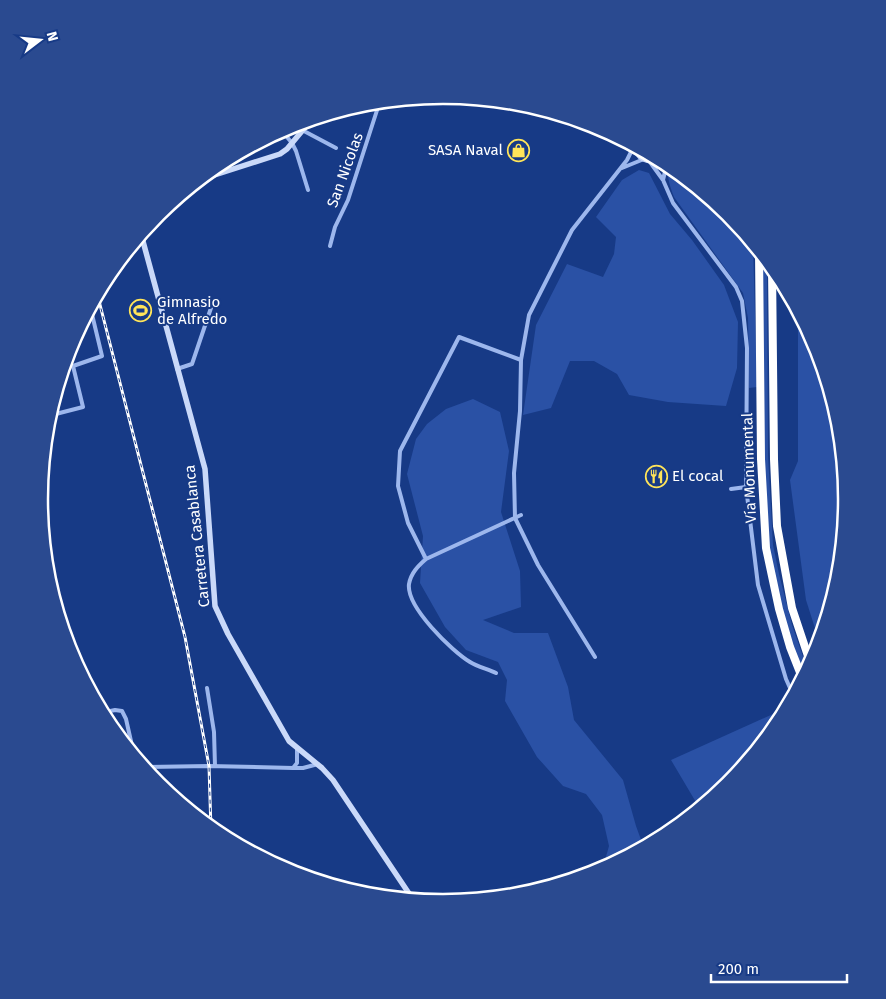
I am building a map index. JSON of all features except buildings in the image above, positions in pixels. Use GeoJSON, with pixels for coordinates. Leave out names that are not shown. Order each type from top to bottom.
{"type":"FeatureCollection","features":[{"type":"Feature","properties":{"kind":"highway","name":"Vía Monumental"},"geometry":{"type":"LineString","coordinates":[[759,262],[761,459],[766,548],[779,609],[799,671]]}},
{"type":"Feature","properties":{"kind":"highway","name":"Vía Monumental"},"geometry":{"type":"LineString","coordinates":[[772,280],[774,459],[777,526],[792,608],[807,653]]}},
{"type":"Feature","properties":{"kind":"main road"},"geometry":{"type":"LineString","coordinates":[[220,173],[280,154],[302,130]]}},
{"type":"Feature","properties":{"kind":"main road","name":"Carretera Casablanca"},"geometry":{"type":"LineString","coordinates":[[143,242],[205,469],[215,606],[228,634],[289,741],[318,764],[333,780],[409,893]]}},
{"type":"Feature","properties":{"kind":"street","name":"San Nicolas"},"geometry":{"type":"LineString","coordinates":[[330,246],[351,192],[378,110]]}},
{"type":"Feature","properties":{"kind":"street"},"geometry":{"type":"LineString","coordinates":[[302,130],[336,148]]}},
{"type":"Feature","properties":{"kind":"street"},"geometry":{"type":"LineString","coordinates":[[287,137],[292,143],[308,190]]}},
{"type":"Feature","properties":{"kind":"street"},"geometry":{"type":"LineString","coordinates":[[595,657],[538,565],[515,518],[514,473],[520,411],[521,360],[529,315],[572,230],[627,160],[631,152]]}},
{"type":"Feature","properties":{"kind":"street"},"geometry":{"type":"LineString","coordinates":[[618,171],[626,166],[646,160]]}},
{"type":"Feature","properties":{"kind":"street"},"geometry":{"type":"LineString","coordinates":[[646,160],[663,180],[673,203],[736,287],[742,300],[747,348],[746,487],[758,585],[790,689]]}},
{"type":"Feature","properties":{"kind":"street"},"geometry":{"type":"LineString","coordinates":[[663,180],[665,172]]}},
{"type":"Feature","properties":{"kind":"street"},"geometry":{"type":"LineString","coordinates":[[177,368],[192,364],[213,302]]}},
{"type":"Feature","properties":{"kind":"street"},"geometry":{"type":"LineString","coordinates":[[57,414],[83,407],[73,366],[102,356],[92,316]]}},
{"type":"Feature","properties":{"kind":"street"},"geometry":{"type":"LineString","coordinates":[[426,559],[408,523],[398,486],[400,451],[459,337],[521,360]]}},
{"type":"Feature","properties":{"kind":"street"},"geometry":{"type":"LineString","coordinates":[[731,489],[746,487]]}},
{"type":"Feature","properties":{"kind":"street"},"geometry":{"type":"LineString","coordinates":[[496,672],[471,663],[437,635],[416,607],[409,585],[414,569],[426,559],[521,516]]}},
{"type":"Feature","properties":{"kind":"street"},"geometry":{"type":"LineString","coordinates":[[207,688],[214,732],[215,766]]}},
{"type":"Feature","properties":{"kind":"street"},"geometry":{"type":"LineString","coordinates":[[109,711],[122,711],[126,719],[131,743]]}},
{"type":"Feature","properties":{"kind":"street"},"geometry":{"type":"LineString","coordinates":[[292,768],[297,763],[297,749]]}},
{"type":"Feature","properties":{"kind":"street"},"geometry":{"type":"LineString","coordinates":[[152,767],[302,768],[318,764]]}},
{"type":"Feature","properties":{"kind":"shaded area"},"geometry":{"type":"Polygon","coordinates":[[[639,170],[649,173],[670,214],[692,240],[724,285],[738,322],[737,368],[726,406],[668,402],[629,395],[617,374],[594,361],[570,361],[551,408],[523,415],[536,325],[567,264],[603,277],[614,254],[616,237],[596,217],[622,180],[639,170]]]}},
{"type":"Feature","properties":{"kind":"shaded area"},"geometry":{"type":"Polygon","coordinates":[[[668,175],[704,202],[723,220],[753,255],[757,387],[749,388],[748,318],[743,293],[674,197],[668,175]]]}},
{"type":"Feature","properties":{"kind":"shaded area"},"geometry":{"type":"Polygon","coordinates":[[[763,267],[767,273],[768,455],[773,545],[792,625],[804,660],[801,666],[783,613],[769,548],[764,463],[763,267]]]}},
{"type":"Feature","properties":{"kind":"shaded area"},"geometry":{"type":"Polygon","coordinates":[[[799,326],[818,372],[825,397],[831,422],[838,474],[838,525],[835,551],[831,577],[816,632],[806,600],[790,480],[798,461],[799,326]]]}},
{"type":"Feature","properties":{"kind":"shaded area"},"geometry":{"type":"Polygon","coordinates":[[[473,399],[500,412],[509,451],[501,512],[520,571],[521,607],[483,620],[514,633],[548,633],[568,687],[574,720],[623,780],[642,842],[605,860],[609,846],[602,815],[586,794],[563,786],[537,757],[505,701],[507,680],[498,662],[466,650],[445,627],[420,583],[423,536],[407,474],[416,439],[427,424],[446,409],[473,399]]]}},
{"type":"Feature","properties":{"kind":"shaded area"},"geometry":{"type":"Polygon","coordinates":[[[776,713],[740,760],[723,779],[696,803],[671,760],[776,713]]]}},
{"type":"Feature","properties":{"kind":"railway"},"geometry":{"type":"LineString","coordinates":[[100,303],[185,637],[209,766],[211,819]]}},
{"type":"Feature","properties":{"kind":"place","name":"SASA Naval"},"geometry":{"type":"Point","coordinates":[519,150]}},
{"type":"Feature","properties":{"kind":"place","name":"Gimnasio de Alfredo"},"geometry":{"type":"Point","coordinates":[141,311]}},
{"type":"Feature","properties":{"kind":"place","name":"El cocal"},"geometry":{"type":"Point","coordinates":[656,476]}}]}
